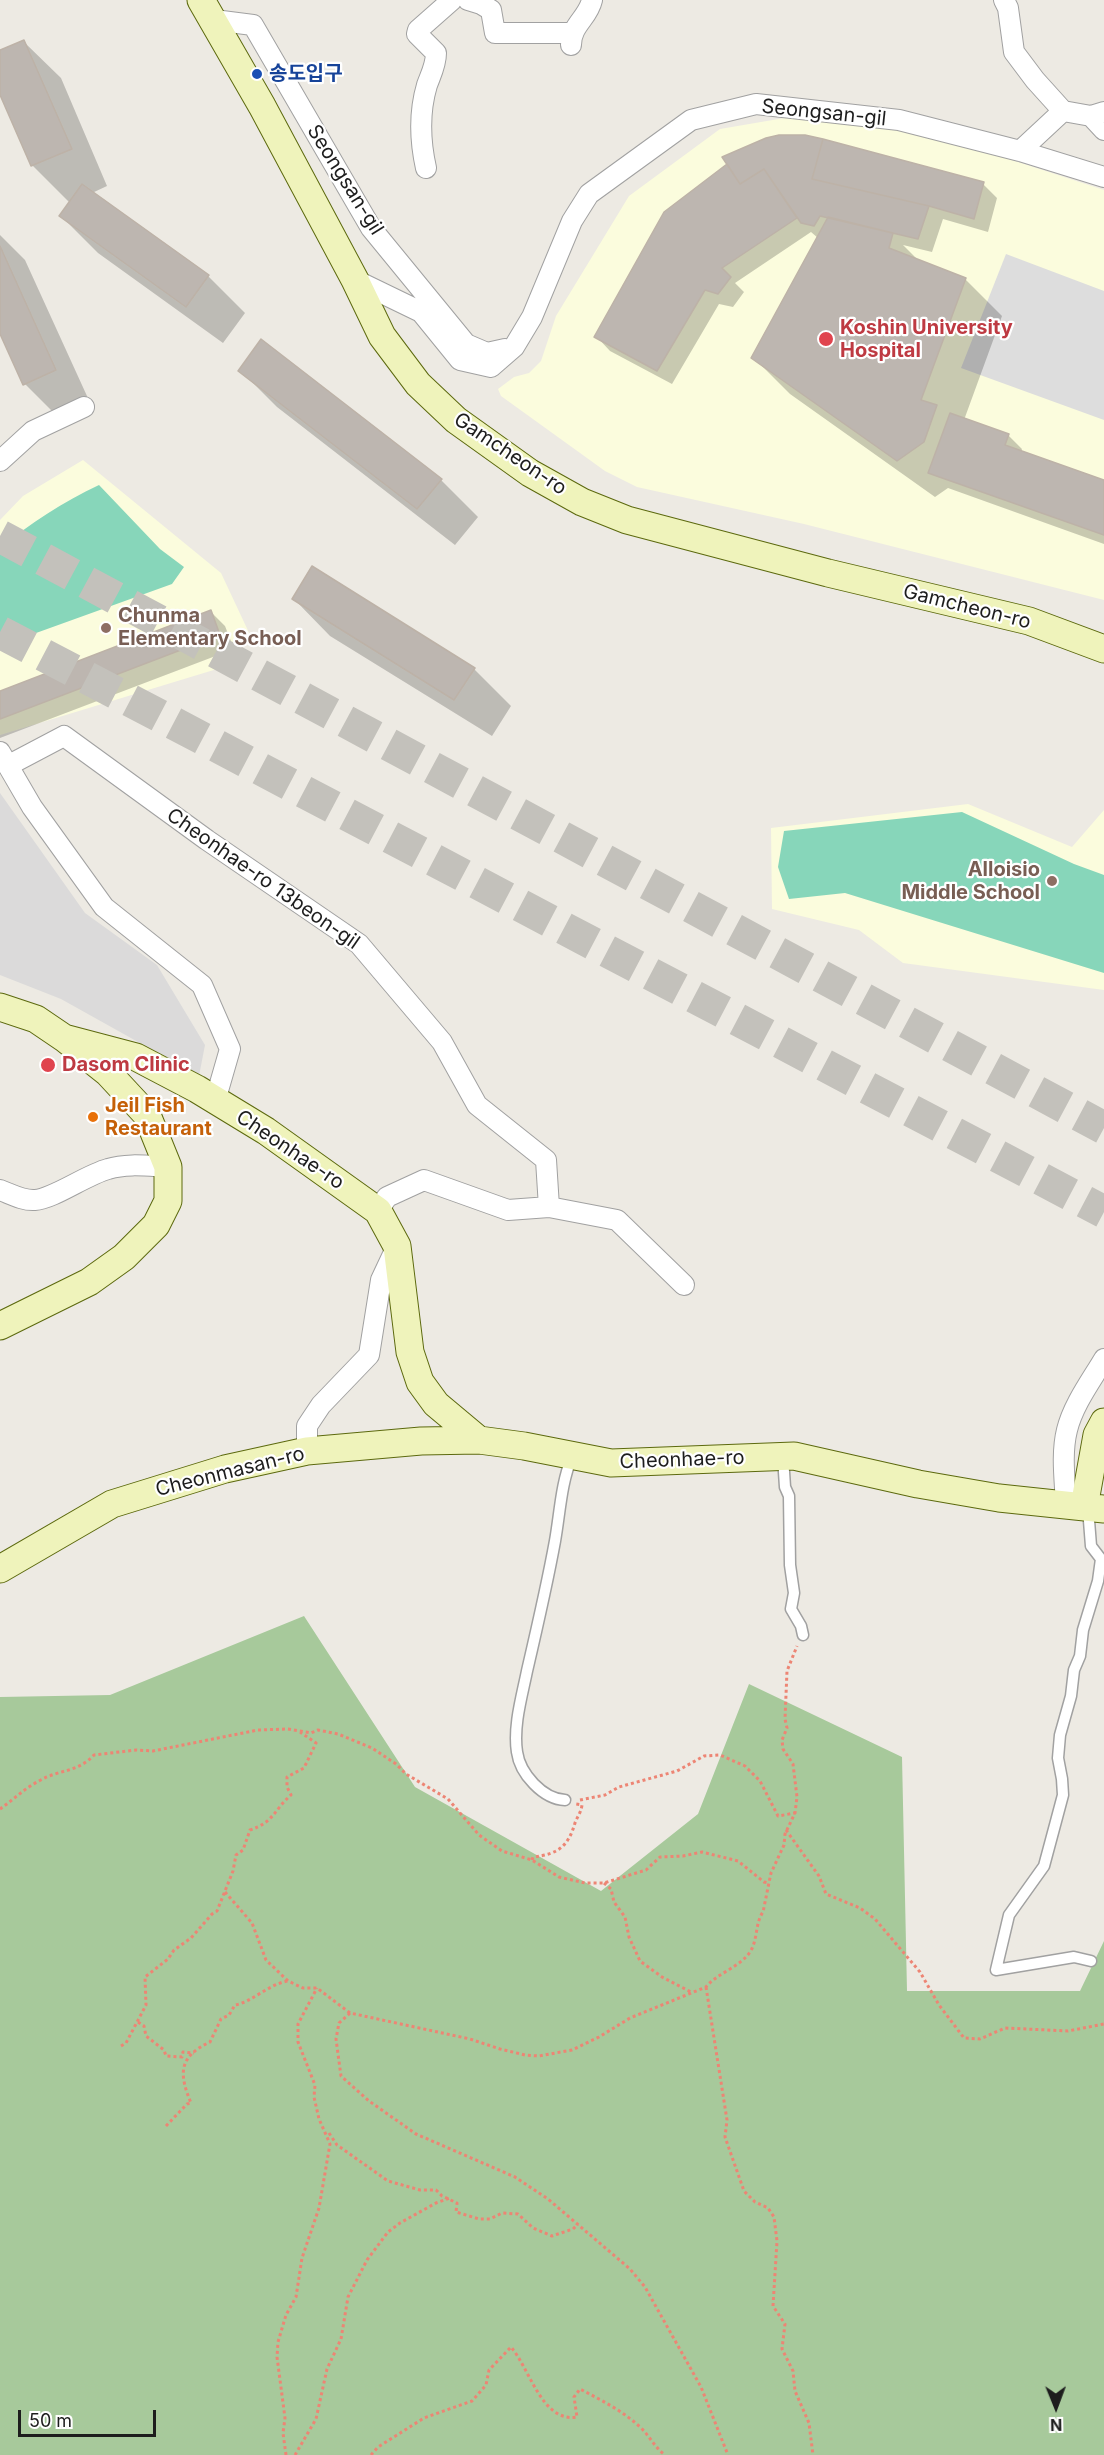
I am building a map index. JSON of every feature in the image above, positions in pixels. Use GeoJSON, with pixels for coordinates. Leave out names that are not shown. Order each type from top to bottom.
{"type":"FeatureCollection","features":[{"type":"Feature","properties":{"kind":"street"},"geometry":{"type":"LineString","coordinates":[[426,168],[422,145],[422,111],[427,86],[436,61],[436,53],[417,34],[418,30],[452,0]]}},
{"type":"Feature","properties":{"kind":"street"},"geometry":{"type":"LineString","coordinates":[[468,0],[491,10],[495,33],[572,39],[590,8],[592,0]]}},
{"type":"Feature","properties":{"kind":"street"},"geometry":{"type":"LineString","coordinates":[[1004,0],[1008,8],[1014,52],[1035,80],[1063,111],[1100,119]]}},
{"type":"Feature","properties":{"kind":"street","name":"Gamcheon-ro"},"geometry":{"type":"LineString","coordinates":[[207,10],[355,280],[382,336],[426,391],[456,420],[530,473],[582,502],[627,520],[828,573],[1029,621],[1104,650]]}},
{"type":"Feature","properties":{"kind":"street","name":"Seongsan-gil"},"geometry":{"type":"LineString","coordinates":[[207,10],[253,25],[371,228],[466,344],[487,353],[513,347]]}},
{"type":"Feature","properties":{"kind":"street","name":"Seongsan-gil"},"geometry":{"type":"LineString","coordinates":[[355,280],[421,312],[460,360],[491,368],[513,347],[532,317],[572,221],[589,194],[691,120],[756,104],[899,120],[1020,151],[1104,177]]}},
{"type":"Feature","properties":{"kind":"street"},"geometry":{"type":"LineString","coordinates":[[1020,151],[1063,111]]}},
{"type":"Feature","properties":{"kind":"street"},"geometry":{"type":"LineString","coordinates":[[0,461],[33,431],[84,407]]}},
{"type":"Feature","properties":{"kind":"street","name":"Cheonhae-ro 13beon-gil"},"geometry":{"type":"LineString","coordinates":[[5,759],[64,736],[207,840],[358,944],[442,1042],[477,1106],[546,1160],[549,1207]]}},
{"type":"Feature","properties":{"kind":"street"},"geometry":{"type":"LineString","coordinates":[[5,759],[32,807],[104,907],[202,985],[230,1049],[215,1101]]}},
{"type":"Feature","properties":{"kind":"street"},"geometry":{"type":"LineString","coordinates":[[0,1007],[36,1018],[108,1073],[147,1115],[168,1167],[168,1201],[156,1225],[124,1257],[89,1282],[0,1326]]}},
{"type":"Feature","properties":{"kind":"street","name":"Cheonhae-ro"},"geometry":{"type":"LineString","coordinates":[[64,1038],[136,1057],[266,1131],[378,1211],[397,1246],[410,1352],[420,1382],[436,1404],[478,1440],[611,1463],[794,1456],[918,1484],[999,1498],[1086,1507]]}},
{"type":"Feature","properties":{"kind":"street"},"geometry":{"type":"LineString","coordinates":[[0,1190],[22,1199],[37,1200],[109,1168],[120,1166],[168,1167]]}},
{"type":"Feature","properties":{"kind":"street"},"geometry":{"type":"LineString","coordinates":[[378,1211],[387,1197],[424,1180],[508,1210],[549,1207],[617,1220],[684,1285]]}},
{"type":"Feature","properties":{"kind":"street"},"geometry":{"type":"LineString","coordinates":[[307,1451],[307,1426],[321,1405],[369,1355],[381,1280],[397,1246]]}},
{"type":"Feature","properties":{"kind":"street"},"geometry":{"type":"LineString","coordinates":[[1086,1507],[1064,1475],[1067,1430],[1075,1409],[1104,1359]]}},
{"type":"Feature","properties":{"kind":"street"},"geometry":{"type":"LineString","coordinates":[[1086,1507],[1097,1434],[1104,1422]]}},
{"type":"Feature","properties":{"kind":"street","name":"Cheonmasan-ro"},"geometry":{"type":"LineString","coordinates":[[0,1569],[112,1504],[225,1469],[307,1451],[421,1441],[478,1440]]}},
{"type":"Feature","properties":{"kind":"lane"},"geometry":{"type":"LineString","coordinates":[[565,1800],[557,1800],[540,1790],[520,1766],[517,1750],[522,1695],[562,1506],[563,1483],[573,1455]]}},
{"type":"Feature","properties":{"kind":"lane"},"geometry":{"type":"LineString","coordinates":[[783,1456],[785,1487],[789,1496],[790,1565],[794,1593],[791,1609],[801,1626],[803,1635]]}},
{"type":"Feature","properties":{"kind":"lane"},"geometry":{"type":"LineString","coordinates":[[1086,1507],[1091,1546],[1101,1559],[1098,1581],[1083,1630],[1080,1656],[1074,1670],[1071,1696],[1060,1735],[1058,1758],[1063,1795],[1044,1866],[1009,1915],[996,1970],[1074,1957],[1091,1961]]}},
{"type":"Feature","properties":{"kind":"path"},"geometry":{"type":"LineString","coordinates":[[225,1892],[252,1923],[266,1960],[288,1981],[303,1988],[317,1988],[350,2013],[538,2056],[572,2050],[630,2018],[706,1987],[750,1953],[756,1939],[759,1917],[763,1912],[771,1873],[784,1845],[786,1830],[795,1814],[797,1797],[793,1764],[783,1749],[782,1740],[787,1728],[784,1719],[788,1671],[803,1635]]}},
{"type":"Feature","properties":{"kind":"path"},"geometry":{"type":"LineString","coordinates":[[0,1809],[37,1782],[52,1774],[85,1765],[94,1755],[136,1750],[153,1751],[258,1730],[311,1733],[318,1730],[338,1734],[372,1748],[396,1764],[406,1774],[448,1799],[479,1835],[502,1851],[532,1860],[559,1878],[585,1883],[604,1882],[646,1870],[660,1857],[702,1852],[738,1861],[764,1882],[770,1883]]}},
{"type":"Feature","properties":{"kind":"path"},"geometry":{"type":"LineString","coordinates":[[121,2046],[126,2043],[138,2022],[138,2016],[146,2005],[145,1977],[168,1959],[174,1950],[191,1938],[217,1911],[233,1871],[236,1855],[243,1850],[250,1830],[272,1818],[291,1795],[287,1787],[287,1778],[304,1768],[316,1743],[298,1731]]}},
{"type":"Feature","properties":{"kind":"path"},"geometry":{"type":"LineString","coordinates":[[565,1800],[605,1795],[619,1787],[676,1771],[704,1756],[720,1755],[746,1766],[760,1780],[778,1816],[795,1814]]}},
{"type":"Feature","properties":{"kind":"path"},"geometry":{"type":"LineString","coordinates":[[532,1860],[533,1857],[551,1854],[570,1839],[581,1814],[582,1805],[565,1800]]}},
{"type":"Feature","properties":{"kind":"path"},"geometry":{"type":"LineString","coordinates":[[786,1830],[819,1876],[826,1894],[860,1908],[875,1919],[920,1972],[939,2006],[964,2038],[980,2039],[1005,2028],[1068,2031],[1104,2024]]}},
{"type":"Feature","properties":{"kind":"path"},"geometry":{"type":"LineString","coordinates":[[604,1882],[611,1890],[614,1902],[625,1917],[629,1937],[640,1960],[662,1977],[691,1992]]}},
{"type":"Feature","properties":{"kind":"path"},"geometry":{"type":"LineString","coordinates":[[166,2127],[187,2104],[191,2103],[186,2094],[184,2065],[199,2047],[210,2042],[221,2019],[229,2015],[235,2006],[243,2004],[252,1996],[288,1981]]}},
{"type":"Feature","properties":{"kind":"path"},"geometry":{"type":"LineString","coordinates":[[706,1987],[727,2120],[725,2137],[744,2191],[755,2202],[768,2208],[774,2217],[777,2241],[772,2306],[785,2324],[782,2349],[793,2371],[795,2391],[809,2424],[813,2455]]}},
{"type":"Feature","properties":{"kind":"path"},"geometry":{"type":"LineString","coordinates":[[317,1988],[298,2024],[298,2042],[315,2085],[314,2097],[319,2119],[337,2145],[388,2181],[420,2190],[436,2190],[442,2196],[457,2203],[456,2212],[468,2217],[490,2219],[502,2213],[518,2214],[533,2228],[552,2236],[573,2229],[578,2224]]}},
{"type":"Feature","properties":{"kind":"path"},"geometry":{"type":"LineString","coordinates":[[350,2013],[339,2023],[336,2039],[341,2076],[369,2101],[416,2134],[515,2177],[548,2199],[630,2269],[645,2287],[701,2387],[728,2455]]}},
{"type":"Feature","properties":{"kind":"path"},"geometry":{"type":"LineString","coordinates":[[138,2022],[144,2026],[146,2036],[164,2050],[166,2056],[182,2057],[183,2052],[194,2053]]}},
{"type":"Feature","properties":{"kind":"path"},"geometry":{"type":"LineString","coordinates":[[286,2455],[278,2349],[281,2329],[296,2297],[302,2258],[319,2208],[330,2144],[324,2127]]}},
{"type":"Feature","properties":{"kind":"path"},"geometry":{"type":"LineString","coordinates":[[295,2455],[316,2419],[327,2369],[341,2338],[348,2297],[367,2260],[388,2232],[400,2223],[450,2198]]}},
{"type":"Feature","properties":{"kind":"path"},"geometry":{"type":"LineString","coordinates":[[371,2455],[378,2447],[424,2418],[472,2401],[486,2385],[489,2370],[511,2347],[521,2359],[537,2392],[552,2411],[567,2419],[578,2417],[574,2397],[580,2389],[609,2404],[641,2428],[655,2448],[665,2455]]}},
{"type":"Feature","properties":{"kind":"shaded area","name":"Koshin University Hospital"},"geometry":{"type":"Polygon","coordinates":[[[802,115],[887,127],[975,148],[1104,190],[1104,600],[804,524],[637,487],[605,471],[501,396],[498,389],[514,377],[529,373],[541,361],[556,316],[629,196],[720,129],[802,115]]]}},
{"type":"Feature","properties":{"kind":"shaded area"},"geometry":{"type":"Polygon","coordinates":[[[1006,254],[1104,291],[1104,420],[961,368],[1006,254]]]}},
{"type":"Feature","properties":{"kind":"shaded area"},"geometry":{"type":"Polygon","coordinates":[[[83,460],[221,573],[251,637],[217,669],[0,735],[0,520],[23,496],[83,460]]]}},
{"type":"Feature","properties":{"kind":"shaded area"},"geometry":{"type":"Polygon","coordinates":[[[0,793],[85,913],[157,965],[205,1045],[199,1076],[61,999],[0,975],[0,793]]]}},
{"type":"Feature","properties":{"kind":"shaded area"},"geometry":{"type":"Polygon","coordinates":[[[968,804],[1072,847],[1104,810],[1104,990],[903,963],[859,930],[772,909],[771,828],[968,804]]]}},
{"type":"Feature","properties":{"kind":"green space"},"geometry":{"type":"Polygon","coordinates":[[[99,485],[160,549],[184,567],[172,584],[0,646],[0,548],[48,514],[99,485]]]}},
{"type":"Feature","properties":{"kind":"green space"},"geometry":{"type":"Polygon","coordinates":[[[962,812],[1074,864],[1104,875],[1104,973],[845,893],[789,899],[778,867],[784,831],[962,812]]]}},
{"type":"Feature","properties":{"kind":"green space"},"geometry":{"type":"Polygon","coordinates":[[[304,1616],[415,1787],[601,1891],[698,1814],[749,1684],[902,1757],[907,1991],[1080,1991],[1104,1941],[1104,2455],[0,2455],[0,1697],[110,1695],[304,1616]]]}},
{"type":"Feature","properties":{"kind":"building"},"geometry":{"type":"Polygon","coordinates":[[[24,40],[72,149],[31,166],[0,95],[0,50],[24,40]]]}},
{"type":"Feature","properties":{"kind":"building"},"geometry":{"type":"Polygon","coordinates":[[[779,135],[805,135],[823,139],[812,179],[929,206],[918,239],[820,216],[814,226],[801,223],[764,169],[740,184],[722,157],[766,138],[779,135]]]}},
{"type":"Feature","properties":{"kind":"building"},"geometry":{"type":"Polygon","coordinates":[[[823,139],[984,182],[974,219],[929,206],[812,179],[823,139]]]}},
{"type":"Feature","properties":{"kind":"building"},"geometry":{"type":"Polygon","coordinates":[[[727,164],[740,184],[764,169],[797,218],[722,268],[731,277],[718,294],[705,290],[657,371],[594,337],[664,212],[727,164]]]}},
{"type":"Feature","properties":{"kind":"building"},"geometry":{"type":"Polygon","coordinates":[[[82,184],[209,275],[186,307],[59,216],[82,184]]]}},
{"type":"Feature","properties":{"kind":"building"},"geometry":{"type":"Polygon","coordinates":[[[828,217],[893,233],[889,248],[966,278],[921,400],[937,405],[924,442],[897,461],[751,358],[828,217]]]}},
{"type":"Feature","properties":{"kind":"building"},"geometry":{"type":"Polygon","coordinates":[[[0,246],[56,370],[23,385],[0,334],[0,246]]]}},
{"type":"Feature","properties":{"kind":"building"},"geometry":{"type":"Polygon","coordinates":[[[261,339],[442,479],[417,509],[238,371],[261,339]]]}},
{"type":"Feature","properties":{"kind":"building"},"geometry":{"type":"Polygon","coordinates":[[[950,413],[1009,434],[1005,445],[1104,480],[1104,535],[928,473],[950,413]]]}},
{"type":"Feature","properties":{"kind":"building"},"geometry":{"type":"Polygon","coordinates":[[[312,566],[475,668],[454,700],[292,599],[312,566]]]}},
{"type":"Feature","properties":{"kind":"building"},"geometry":{"type":"Polygon","coordinates":[[[211,610],[220,635],[0,719],[0,691],[211,610]]]}},
{"type":"Feature","properties":{"kind":"tunnel"},"geometry":{"type":"LineString","coordinates":[[0,536],[1104,1128]]}},
{"type":"Feature","properties":{"kind":"tunnel"},"geometry":{"type":"LineString","coordinates":[[0,632],[1104,1212]]}},
{"type":"Feature","properties":{"kind":"place","name":"송도입구"},"geometry":{"type":"Point","coordinates":[257,74]}},
{"type":"Feature","properties":{"kind":"place","name":"Koshin University Hospital"},"geometry":{"type":"Point","coordinates":[826,339]}},
{"type":"Feature","properties":{"kind":"place","name":"Chunma Elementary School"},"geometry":{"type":"Point","coordinates":[106,628]}},
{"type":"Feature","properties":{"kind":"place","name":"Alloisio Middle School"},"geometry":{"type":"Point","coordinates":[1052,881]}},
{"type":"Feature","properties":{"kind":"place","name":"Dasom Clinic"},"geometry":{"type":"Point","coordinates":[48,1065]}},
{"type":"Feature","properties":{"kind":"place","name":"Jeil Fish Restaurant"},"geometry":{"type":"Point","coordinates":[93,1117]}}]}
